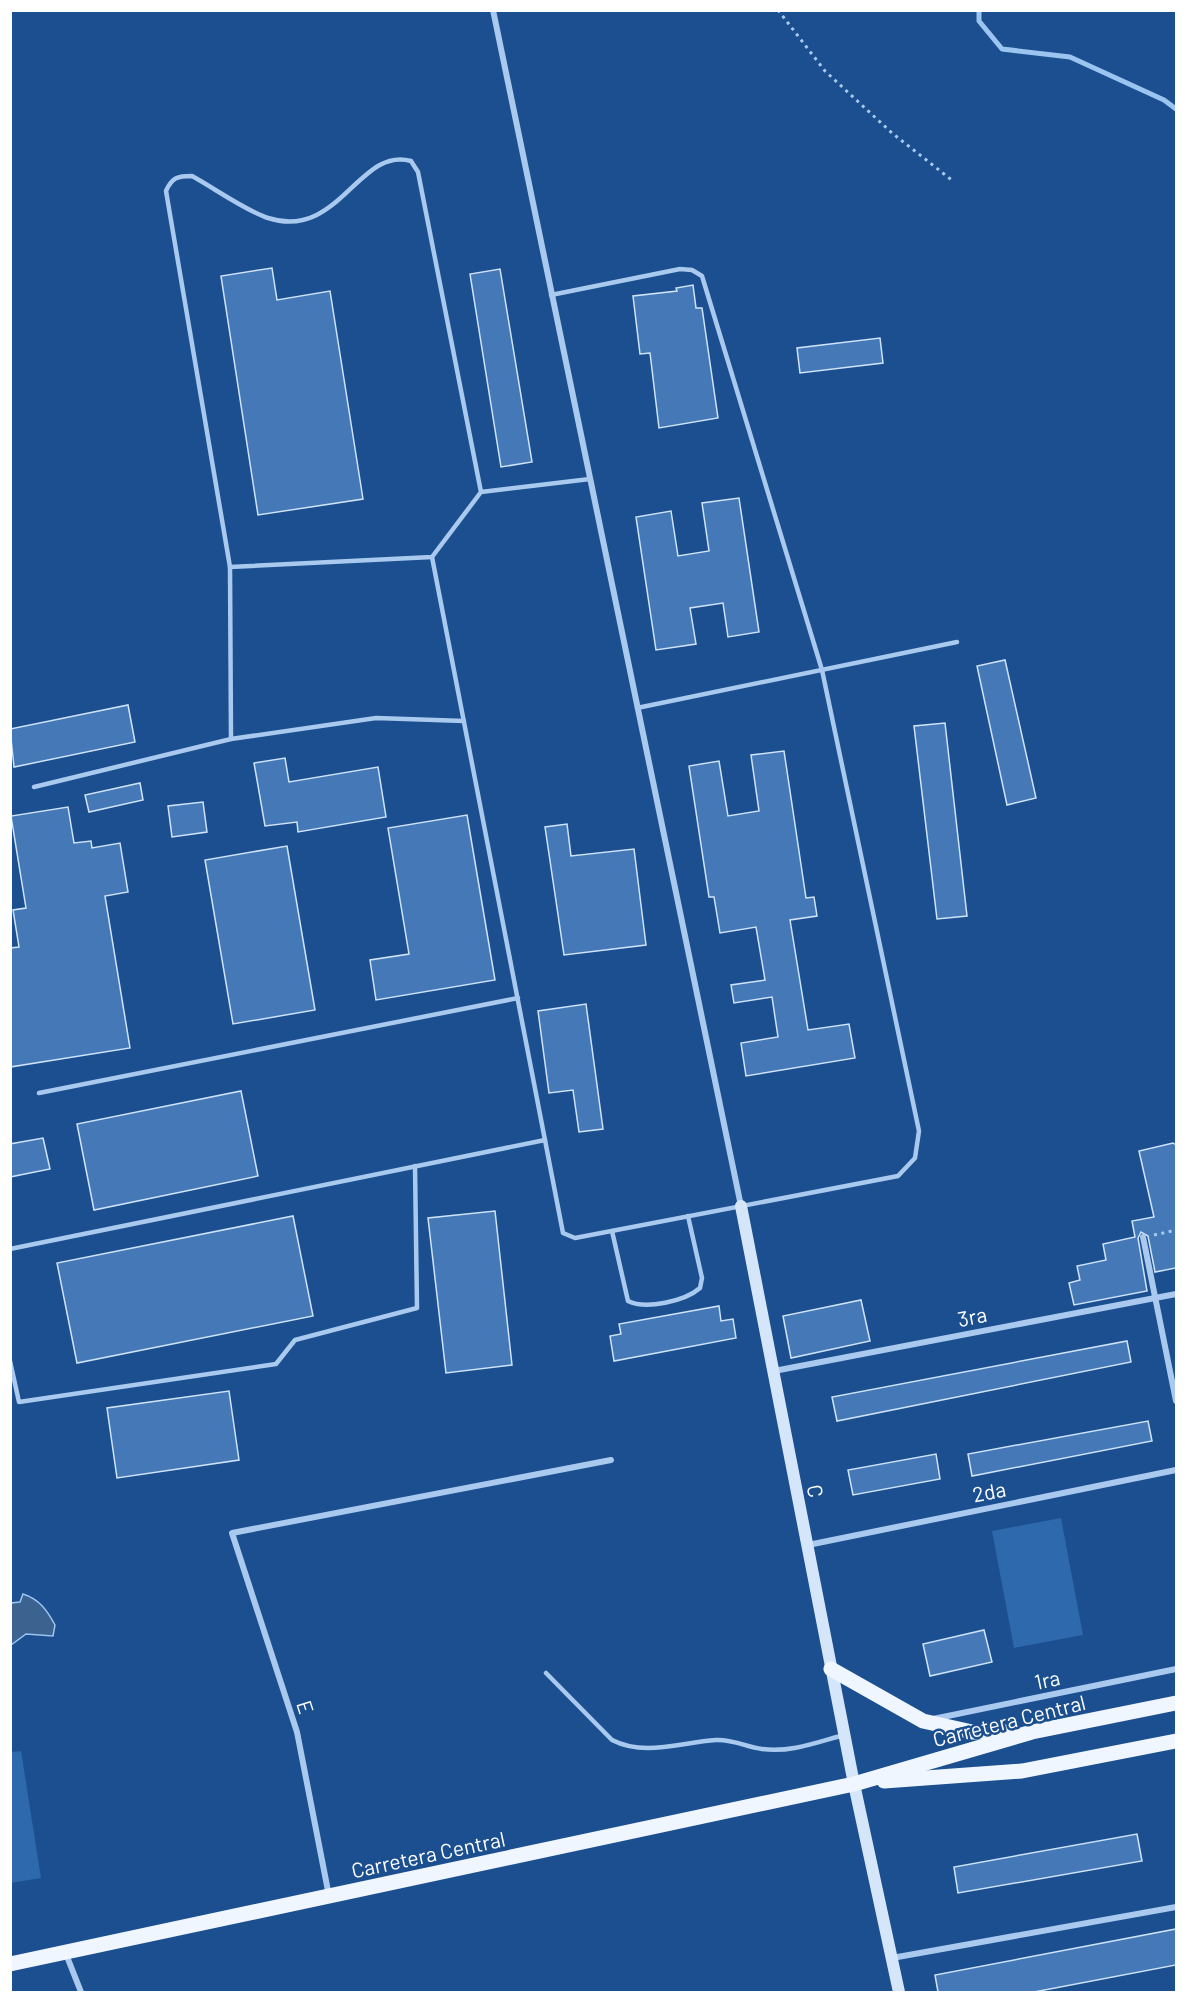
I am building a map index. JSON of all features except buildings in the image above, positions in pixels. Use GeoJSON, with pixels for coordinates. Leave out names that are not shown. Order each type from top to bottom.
{"type":"FeatureCollection","features":[{"type":"Feature","properties":{"kind":"main road"},"geometry":{"type":"LineString","coordinates":[[831,1669],[923,1721],[972,1732],[1032,1732]]}},
{"type":"Feature","properties":{"kind":"main road","name":"Carretera Central"},"geometry":{"type":"LineString","coordinates":[[10,1964],[854,1784],[1032,1732],[1176,1702]]}},
{"type":"Feature","properties":{"kind":"main road","name":"Carretera Central"},"geometry":{"type":"LineString","coordinates":[[854,1784],[1022,1771],[1176,1741]]}},
{"type":"Feature","properties":{"kind":"street"},"geometry":{"type":"LineString","coordinates":[[493,10],[741,1206]]}},
{"type":"Feature","properties":{"kind":"street","name":"C"},"geometry":{"type":"LineString","coordinates":[[741,1206],[844,1735],[899,1992]]}},
{"type":"Feature","properties":{"kind":"street"},"geometry":{"type":"LineString","coordinates":[[1143,1237],[1176,1401]]}},
{"type":"Feature","properties":{"kind":"street","name":"3ra"},"geometry":{"type":"LineString","coordinates":[[773,1371],[1176,1294]]}},
{"type":"Feature","properties":{"kind":"street","name":"E"},"geometry":{"type":"LineString","coordinates":[[329,1897],[297,1732],[232,1533],[611,1460]]}},
{"type":"Feature","properties":{"kind":"street","name":"2da"},"geometry":{"type":"LineString","coordinates":[[807,1545],[1176,1470]]}},
{"type":"Feature","properties":{"kind":"street","name":"1ra"},"geometry":{"type":"LineString","coordinates":[[923,1721],[1176,1669]]}},
{"type":"Feature","properties":{"kind":"street"},"geometry":{"type":"LineString","coordinates":[[892,1958],[1176,1907]]}},
{"type":"Feature","properties":{"kind":"street"},"geometry":{"type":"LineString","coordinates":[[65,1953],[81,1992]]}},
{"type":"Feature","properties":{"kind":"lane"},"geometry":{"type":"LineString","coordinates":[[231,739],[230,567],[166,191],[170,181],[178,176],[192,176],[268,218],[298,222],[320,216],[383,162],[400,158],[411,161],[418,172],[481,492]]}},
{"type":"Feature","properties":{"kind":"lane"},"geometry":{"type":"LineString","coordinates":[[551,296],[680,269],[693,270],[702,276],[822,670],[919,1131],[915,1158],[898,1176],[575,1238],[563,1233],[432,556],[481,492],[590,479]]}},
{"type":"Feature","properties":{"kind":"lane"},"geometry":{"type":"LineString","coordinates":[[230,567],[432,556]]}},
{"type":"Feature","properties":{"kind":"lane"},"geometry":{"type":"LineString","coordinates":[[637,708],[957,642]]}},
{"type":"Feature","properties":{"kind":"lane"},"geometry":{"type":"LineString","coordinates":[[34,787],[231,739],[376,718],[464,721]]}},
{"type":"Feature","properties":{"kind":"lane"},"geometry":{"type":"LineString","coordinates":[[39,1093],[518,998]]}},
{"type":"Feature","properties":{"kind":"lane"},"geometry":{"type":"LineString","coordinates":[[10,1249],[545,1140]]}},
{"type":"Feature","properties":{"kind":"lane"},"geometry":{"type":"LineString","coordinates":[[10,1361],[19,1402],[276,1364],[296,1340],[417,1308],[415,1166]]}},
{"type":"Feature","properties":{"kind":"lane"},"geometry":{"type":"LineString","coordinates":[[612,1230],[628,1301],[643,1306],[693,1294],[700,1288],[702,1278],[688,1216]]}},
{"type":"Feature","properties":{"kind":"lane"},"geometry":{"type":"LineString","coordinates":[[546,1673],[612,1740],[625,1747],[641,1750],[720,1739],[762,1749],[790,1749],[844,1735]]}},
{"type":"Feature","properties":{"kind":"path"},"geometry":{"type":"LineString","coordinates":[[778,10],[825,71],[892,133],[953,181]]}},
{"type":"Feature","properties":{"kind":"path"},"geometry":{"type":"LineString","coordinates":[[1143,1237],[1176,1230]]}},
{"type":"Feature","properties":{"kind":"shaded area"},"geometry":{"type":"Polygon","coordinates":[[[1061,1518],[1083,1635],[1014,1648],[992,1531],[1061,1518]]]}},
{"type":"Feature","properties":{"kind":"shaded area"},"geometry":{"type":"Polygon","coordinates":[[[23,1594],[38,1602],[49,1615],[55,1625],[53,1636],[26,1634],[11,1645],[11,1603],[20,1602],[23,1594]]]}},
{"type":"Feature","properties":{"kind":"shaded area"},"geometry":{"type":"Polygon","coordinates":[[[21,1751],[41,1878],[11,1883],[11,1752],[21,1751]]]}},
{"type":"Feature","properties":{"kind":"waterway"},"geometry":{"type":"LineString","coordinates":[[979,10],[979,21],[1002,49],[1070,57],[1164,100],[1176,109]]}}]}
